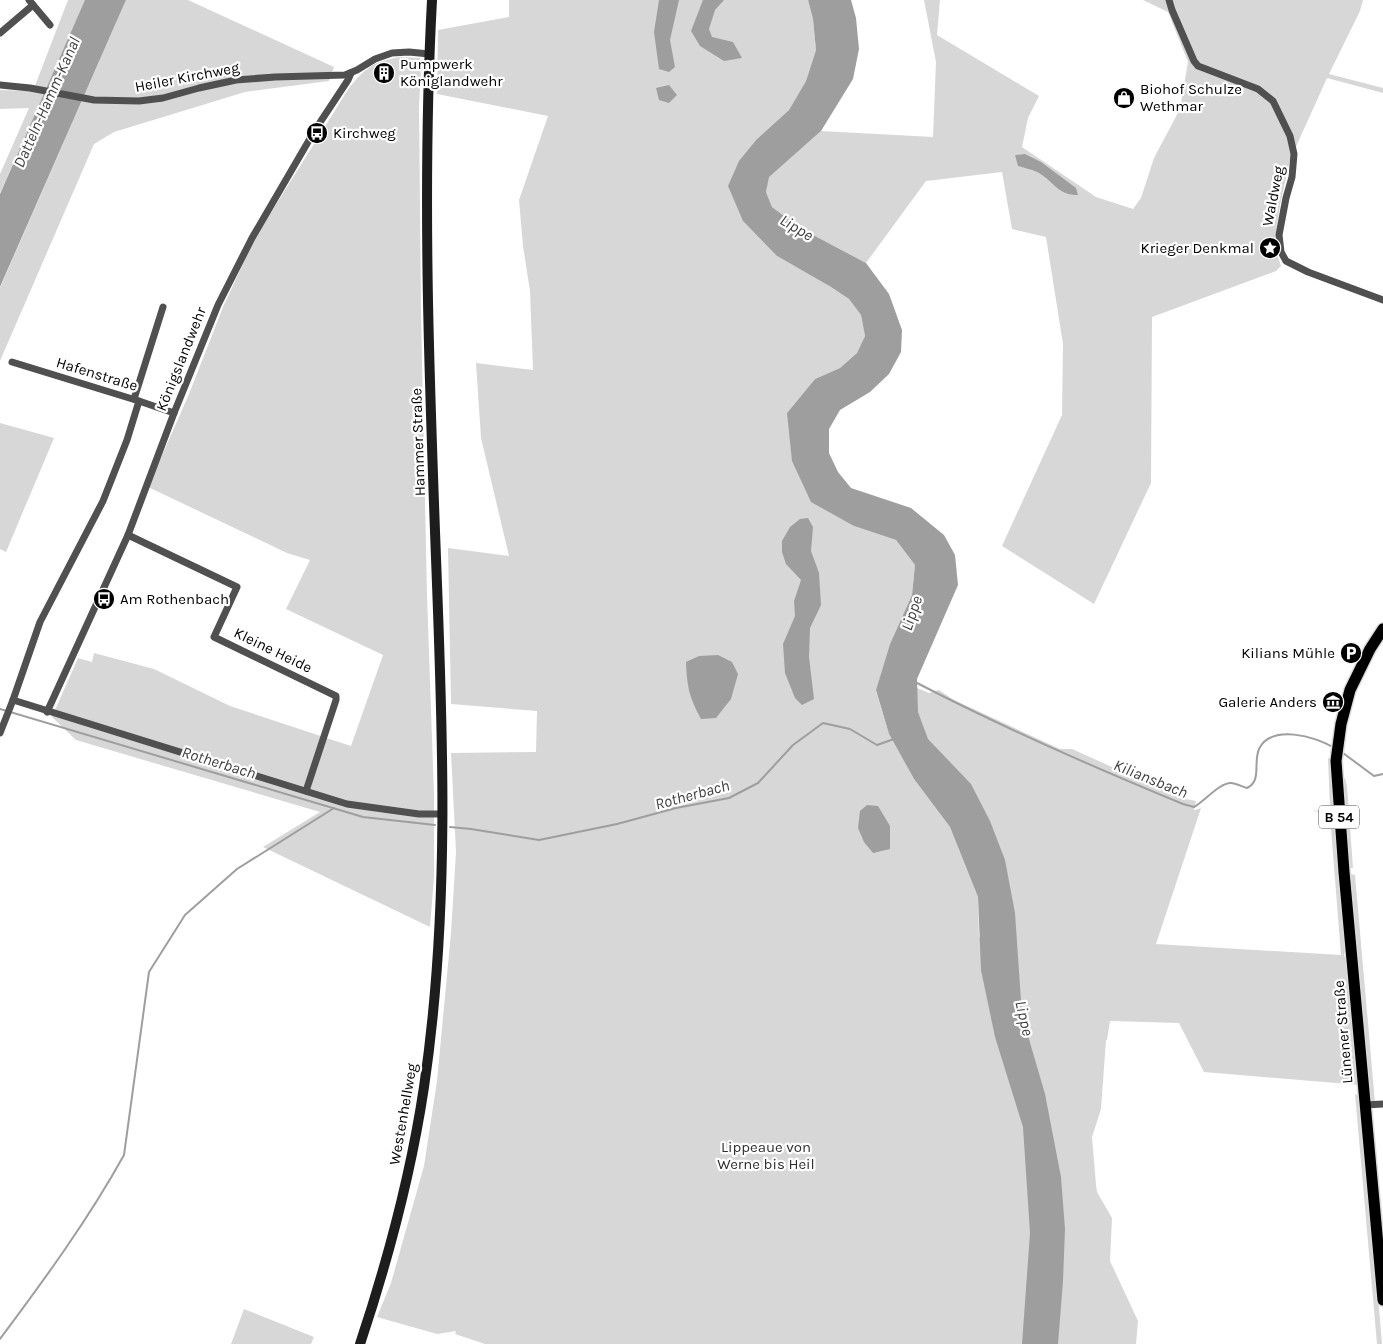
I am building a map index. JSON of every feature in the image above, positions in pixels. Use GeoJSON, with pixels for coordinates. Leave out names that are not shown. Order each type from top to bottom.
{"type":"FeatureCollection","features":[{"type":"Feature","properties":{"kind":"main road","name":"Hammer Straße"},"geometry":{"type":"LineString","coordinates":[[432,0],[429,54],[427,246],[441,677],[443,814],[441,884]]}},
{"type":"Feature","properties":{"kind":"main road","name":"Lünener Straße"},"geometry":{"type":"LineString","coordinates":[[1383,629],[1370,649],[1350,690],[1341,724],[1336,761],[1344,872],[1383,1300]]}},
{"type":"Feature","properties":{"kind":"main road","name":"Westenhellweg"},"geometry":{"type":"LineString","coordinates":[[360,1344],[390,1245],[415,1144],[431,1035],[437,971],[441,884]]}},
{"type":"Feature","properties":{"kind":"street","name":"Waldweg"},"geometry":{"type":"LineString","coordinates":[[1168,0],[1194,61],[1198,66],[1258,88],[1273,101],[1290,136],[1294,154],[1292,177],[1279,235],[1281,252],[1286,261],[1308,272],[1383,300]]}},
{"type":"Feature","properties":{"kind":"street"},"geometry":{"type":"LineString","coordinates":[[0,33],[31,3],[50,25]]}},
{"type":"Feature","properties":{"kind":"street","name":"Königslandwehr"},"geometry":{"type":"LineString","coordinates":[[47,712],[128,535],[218,305],[252,238],[314,131],[351,73],[375,59],[392,53],[429,54]]}},
{"type":"Feature","properties":{"kind":"street","name":"Heiler Kirchweg"},"geometry":{"type":"LineString","coordinates":[[0,85],[30,88],[94,100],[139,101],[163,98],[236,80],[275,76],[339,75],[351,73]]}},
{"type":"Feature","properties":{"kind":"street","name":"Königslandwehr"},"geometry":{"type":"LineString","coordinates":[[0,733],[40,622],[103,501],[127,440],[163,307]]}},
{"type":"Feature","properties":{"kind":"street","name":"Hafenstraße"},"geometry":{"type":"LineString","coordinates":[[12,362],[137,400],[174,414]]}},
{"type":"Feature","properties":{"kind":"street","name":"Kleine Heide"},"geometry":{"type":"LineString","coordinates":[[128,535],[236,587],[214,637],[336,696],[306,791]]}},
{"type":"Feature","properties":{"kind":"street"},"geometry":{"type":"LineString","coordinates":[[12,700],[347,804],[419,814],[443,814]]}},
{"type":"Feature","properties":{"kind":"street"},"geometry":{"type":"LineString","coordinates":[[1365,1105],[1383,1104]]}},
{"type":"Feature","properties":{"kind":"green space"},"geometry":{"type":"Polygon","coordinates":[[[68,0],[86,0],[0,193],[0,174],[29,108],[0,109],[0,90],[33,91],[68,0]]]}},
{"type":"Feature","properties":{"kind":"green space"},"geometry":{"type":"Polygon","coordinates":[[[126,0],[188,0],[334,67],[329,81],[245,92],[114,132],[94,144],[0,361],[0,288],[126,0]]]}},
{"type":"Feature","properties":{"kind":"green space","name":"Lippeaue von Werne bis Heil"},"geometry":{"type":"Polygon","coordinates":[[[509,0],[808,0],[813,19],[816,50],[806,81],[789,110],[757,139],[777,256],[849,299],[861,315],[865,336],[857,353],[840,368],[815,379],[787,413],[854,526],[896,540],[915,565],[912,595],[890,644],[876,691],[889,734],[914,779],[950,827],[978,897],[979,937],[1006,939],[913,748],[917,688],[929,693],[939,690],[954,700],[1060,749],[1072,749],[1181,798],[1196,801],[1194,810],[1201,808],[1156,944],[1341,955],[1330,816],[1312,810],[1335,814],[1347,948],[1344,956],[1348,961],[1360,1085],[1204,1072],[1179,1023],[1110,1021],[1106,1040],[1101,1109],[1092,1137],[1097,1192],[1112,1218],[1110,1261],[1138,1321],[1136,1344],[485,1344],[455,1334],[456,1331],[437,1334],[377,1317],[391,1283],[424,1166],[437,1081],[451,933],[456,852],[451,753],[536,752],[537,711],[451,704],[448,548],[509,556],[481,438],[476,363],[533,370],[530,291],[523,246],[519,200],[548,116],[437,94],[438,30],[509,17],[509,0]]]}},
{"type":"Feature","properties":{"kind":"green space"},"geometry":{"type":"Polygon","coordinates":[[[924,0],[940,0],[937,35],[1039,96],[1028,118],[1022,147],[1096,197],[1133,209],[1141,198],[1154,158],[1180,109],[1188,62],[1168,12],[1143,0],[1363,0],[1360,11],[1329,74],[1383,88],[1383,93],[1327,78],[1290,160],[1280,205],[1274,245],[1281,266],[1276,271],[1152,317],[1151,483],[1094,604],[1002,546],[1062,415],[1063,344],[1046,237],[1012,229],[1002,172],[926,181],[866,263],[800,228],[772,207],[766,192],[768,177],[821,131],[933,137],[936,62],[924,0]]]}},
{"type":"Feature","properties":{"kind":"green space"},"geometry":{"type":"Polygon","coordinates":[[[400,57],[420,58],[421,69],[419,106],[421,313],[427,595],[434,795],[434,877],[430,927],[263,847],[320,812],[76,740],[52,717],[78,658],[92,662],[94,653],[154,669],[230,706],[351,746],[383,655],[286,609],[310,560],[287,553],[148,487],[189,394],[223,307],[255,238],[349,88],[371,66],[400,57]]]}},
{"type":"Feature","properties":{"kind":"green space"},"geometry":{"type":"Polygon","coordinates":[[[0,423],[54,438],[6,552],[0,549],[0,423]]]}},
{"type":"Feature","properties":{"kind":"green space"},"geometry":{"type":"Polygon","coordinates":[[[1328,758],[1332,760],[1334,806],[1330,807],[1328,758]]]}},
{"type":"Feature","properties":{"kind":"green space"},"geometry":{"type":"Polygon","coordinates":[[[1345,778],[1353,868],[1349,868],[1346,865],[1341,781],[1345,778]]]}},
{"type":"Feature","properties":{"kind":"green space"},"geometry":{"type":"Polygon","coordinates":[[[1355,875],[1375,1103],[1368,1099],[1347,876],[1355,875]]]}},
{"type":"Feature","properties":{"kind":"green space"},"geometry":{"type":"Polygon","coordinates":[[[1355,1094],[1361,1097],[1373,1235],[1371,1241],[1374,1247],[1382,1344],[1377,1344],[1355,1094]]]}},
{"type":"Feature","properties":{"kind":"green space"},"geometry":{"type":"Polygon","coordinates":[[[244,1309],[314,1337],[311,1344],[231,1344],[244,1309]]]}},
{"type":"Feature","properties":{"kind":"water","name":"Datteln-Hamm-Kanal"},"geometry":{"type":"Polygon","coordinates":[[[85,0],[126,0],[0,287],[0,194],[85,0]]]}},
{"type":"Feature","properties":{"kind":"water"},"geometry":{"type":"Polygon","coordinates":[[[659,0],[679,0],[670,40],[675,67],[669,72],[659,69],[654,32],[659,0]]]}},
{"type":"Feature","properties":{"kind":"water"},"geometry":{"type":"Polygon","coordinates":[[[703,0],[724,0],[715,10],[709,29],[712,37],[733,42],[742,58],[724,61],[700,46],[691,31],[703,0]]]}},
{"type":"Feature","properties":{"kind":"water","name":"Lippe"},"geometry":{"type":"Polygon","coordinates":[[[808,0],[851,0],[856,18],[859,49],[853,79],[821,131],[769,177],[766,192],[772,207],[800,228],[866,263],[889,294],[902,330],[901,352],[889,374],[870,392],[840,410],[829,429],[829,453],[838,472],[851,488],[911,508],[944,535],[955,555],[958,585],[917,679],[918,712],[928,739],[971,784],[990,821],[1005,860],[1015,913],[1022,1015],[1045,1094],[1061,1177],[1065,1229],[1058,1344],[1022,1344],[1030,1233],[1023,1127],[995,1037],[981,970],[978,897],[950,827],[914,779],[889,734],[876,690],[890,644],[912,595],[915,565],[896,540],[854,526],[811,502],[792,461],[787,413],[815,379],[840,368],[857,353],[865,336],[861,315],[849,299],[777,256],[743,221],[728,186],[739,161],[757,139],[789,110],[806,81],[816,50],[813,19],[808,0]]]}},
{"type":"Feature","properties":{"kind":"water"},"geometry":{"type":"Polygon","coordinates":[[[669,85],[677,95],[669,103],[659,100],[656,88],[669,85]]]}},
{"type":"Feature","properties":{"kind":"water"},"geometry":{"type":"Polygon","coordinates":[[[1025,154],[1041,162],[1076,188],[1078,195],[1065,193],[1043,175],[1018,166],[1015,155],[1025,154]]]}},
{"type":"Feature","properties":{"kind":"water"},"geometry":{"type":"Polygon","coordinates":[[[808,518],[813,527],[811,551],[819,573],[821,605],[810,628],[809,657],[814,699],[802,705],[795,698],[785,673],[783,644],[795,616],[794,601],[801,580],[786,564],[782,552],[782,541],[790,527],[800,519],[808,518]]]}},
{"type":"Feature","properties":{"kind":"water"},"geometry":{"type":"Polygon","coordinates":[[[718,655],[732,662],[738,674],[731,699],[716,718],[701,719],[689,692],[686,662],[699,656],[718,655]]]}},
{"type":"Feature","properties":{"kind":"water"},"geometry":{"type":"Polygon","coordinates":[[[867,805],[878,806],[890,826],[890,849],[873,853],[864,842],[858,828],[860,811],[867,805]]]}},
{"type":"Feature","properties":{"kind":"waterway","name":"Kiliansbach"},"geometry":{"type":"LineString","coordinates":[[917,683],[1049,746],[1149,790],[1194,807],[1226,784],[1233,783],[1247,788],[1252,785],[1256,776],[1259,749],[1265,741],[1273,737],[1283,735],[1306,736],[1334,748]]}},
{"type":"Feature","properties":{"kind":"waterway","name":"Rotherbach"},"geometry":{"type":"LineString","coordinates":[[0,709],[363,817],[435,825]]}},
{"type":"Feature","properties":{"kind":"waterway","name":"Rotherbach"},"geometry":{"type":"LineString","coordinates":[[450,827],[539,840],[617,824],[676,808],[729,798],[758,783],[793,745],[823,723],[850,729],[877,745],[894,739]]}},
{"type":"Feature","properties":{"kind":"waterway","name":"Kiliansbach"},"geometry":{"type":"LineString","coordinates":[[1343,753],[1374,776],[1383,774]]}},
{"type":"Feature","properties":{"kind":"waterway"},"geometry":{"type":"LineString","coordinates":[[0,1339],[81,1226],[124,1155],[149,972],[185,915],[237,869],[334,808]]}},
{"type":"Feature","properties":{"kind":"place","name":"Pumpwerk Königlandwehr"},"geometry":{"type":"Point","coordinates":[384,73]}},
{"type":"Feature","properties":{"kind":"place","name":"Biohof Schulze Wethmar"},"geometry":{"type":"Point","coordinates":[1124,98]}},
{"type":"Feature","properties":{"kind":"place","name":"Kirchweg"},"geometry":{"type":"Point","coordinates":[317,133]}},
{"type":"Feature","properties":{"kind":"place","name":"Krieger Denkmal"},"geometry":{"type":"Point","coordinates":[1270,248]}},
{"type":"Feature","properties":{"kind":"place","name":"Am Rothenbach"},"geometry":{"type":"Point","coordinates":[104,599]}},
{"type":"Feature","properties":{"kind":"place","name":"Kilians Mühle"},"geometry":{"type":"Point","coordinates":[1351,653]}},
{"type":"Feature","properties":{"kind":"place","name":"Galerie Anders"},"geometry":{"type":"Point","coordinates":[1333,702]}}]}
